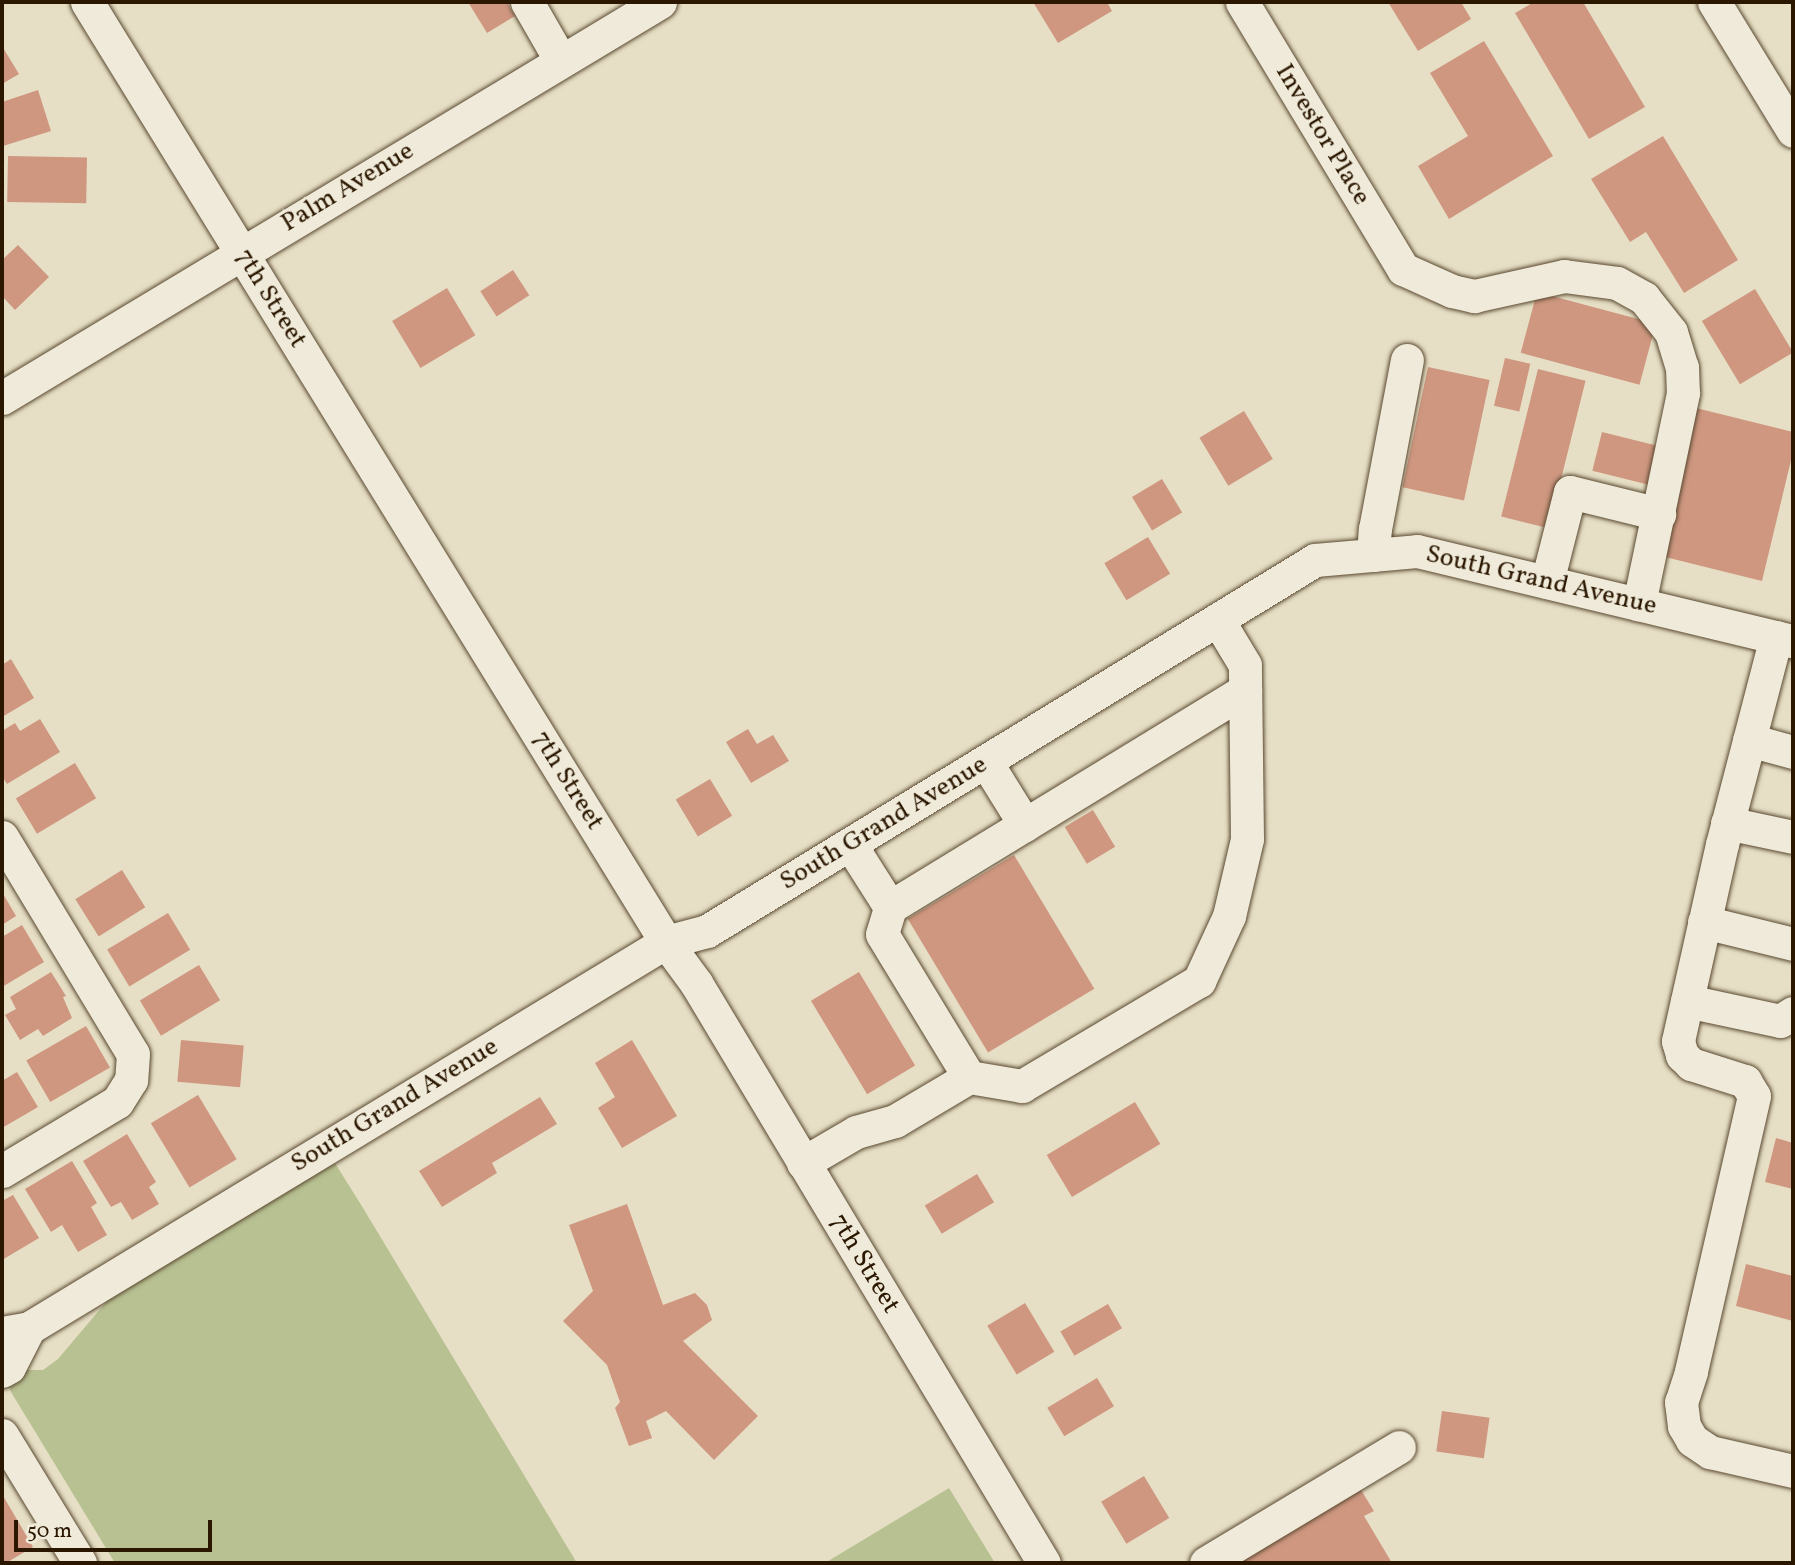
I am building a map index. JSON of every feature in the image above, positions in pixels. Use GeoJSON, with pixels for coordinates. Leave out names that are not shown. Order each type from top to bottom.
{"type":"FeatureCollection","features":[{"type":"Feature","properties":{"kind":"street","name":"7th Street"},"geometry":{"type":"LineString","coordinates":[[87,2],[666,942],[696,983],[1044,1563]]}},
{"type":"Feature","properties":{"kind":"street"},"geometry":{"type":"LineString","coordinates":[[527,2],[561,61]]}},
{"type":"Feature","properties":{"kind":"street","name":"Palm Avenue"},"geometry":{"type":"LineString","coordinates":[[2,398],[660,2]]}},
{"type":"Feature","properties":{"kind":"street","name":"Investor Place"},"geometry":{"type":"LineString","coordinates":[[1242,2],[1403,269],[1452,291],[1474,296],[1564,276],[1617,283],[1644,298],[1671,332],[1682,367],[1684,393],[1659,514]]}},
{"type":"Feature","properties":{"kind":"street"},"geometry":{"type":"LineString","coordinates":[[1714,2],[1793,131]]}},
{"type":"Feature","properties":{"kind":"street"},"geometry":{"type":"LineString","coordinates":[[1373,555],[1375,529],[1407,360]]}},
{"type":"Feature","properties":{"kind":"street"},"geometry":{"type":"LineString","coordinates":[[1547,582],[1570,492],[1659,514],[1639,604]]}},
{"type":"Feature","properties":{"kind":"street","name":"South Grand Avenue"},"geometry":{"type":"LineString","coordinates":[[15,1330],[666,942],[707,931],[1315,560],[1417,551],[1784,639]]}},
{"type":"Feature","properties":{"kind":"street"},"geometry":{"type":"LineString","coordinates":[[803,1163],[856,1132],[895,1121],[969,1077],[1022,1087],[1199,981],[1229,916],[1247,839],[1245,665],[1218,620]]}},
{"type":"Feature","properties":{"kind":"street"},"geometry":{"type":"LineString","coordinates":[[1784,639],[1749,740],[1727,823],[1678,1041],[1682,1055],[1698,1068],[1745,1081],[1752,1088],[1754,1102],[1691,1372],[1681,1402],[1684,1426],[1692,1440],[1710,1452],[1793,1471]]}},
{"type":"Feature","properties":{"kind":"street"},"geometry":{"type":"LineString","coordinates":[[969,1077],[882,934],[890,907],[1245,690]]}},
{"type":"Feature","properties":{"kind":"street"},"geometry":{"type":"LineString","coordinates":[[1749,740],[1793,752]]}},
{"type":"Feature","properties":{"kind":"street"},"geometry":{"type":"LineString","coordinates":[[986,762],[1025,825]]}},
{"type":"Feature","properties":{"kind":"street"},"geometry":{"type":"LineString","coordinates":[[1727,823],[1793,837]]}},
{"type":"Feature","properties":{"kind":"street"},"geometry":{"type":"LineString","coordinates":[[2,837],[133,1054],[131,1080],[117,1102],[2,1171]]}},
{"type":"Feature","properties":{"kind":"street"},"geometry":{"type":"LineString","coordinates":[[850,844],[890,907]]}},
{"type":"Feature","properties":{"kind":"street"},"geometry":{"type":"LineString","coordinates":[[1704,922],[1793,944]]}},
{"type":"Feature","properties":{"kind":"street"},"geometry":{"type":"LineString","coordinates":[[1687,1001],[1773,1021],[1785,1020],[1793,1013]]}},
{"type":"Feature","properties":{"kind":"street"},"geometry":{"type":"LineString","coordinates":[[2,1371],[9,1367],[15,1330]]}},
{"type":"Feature","properties":{"kind":"street"},"geometry":{"type":"LineString","coordinates":[[2,1435],[76,1562]]}},
{"type":"Feature","properties":{"kind":"street"},"geometry":{"type":"LineString","coordinates":[[1206,1563],[1399,1447]]}},
{"type":"Feature","properties":{"kind":"green space"},"geometry":{"type":"Polygon","coordinates":[[[333,1160],[577,1563],[115,1563],[11,1392],[4,1375],[13,1370],[43,1370],[58,1359],[118,1288],[333,1160]]]}},
{"type":"Feature","properties":{"kind":"green space"},"geometry":{"type":"Polygon","coordinates":[[[949,1488],[995,1563],[825,1563],[949,1488]]]}},
{"type":"Feature","properties":{"kind":"building"},"geometry":{"type":"Polygon","coordinates":[[[468,2],[507,2],[515,16],[487,33],[468,2]]]}},
{"type":"Feature","properties":{"kind":"building"},"geometry":{"type":"Polygon","coordinates":[[[1033,2],[1107,2],[1112,11],[1058,43],[1033,2]]]}},
{"type":"Feature","properties":{"kind":"building"},"geometry":{"type":"Polygon","coordinates":[[[1388,2],[1461,2],[1471,19],[1418,51],[1388,2]]]}},
{"type":"Feature","properties":{"kind":"building"},"geometry":{"type":"Polygon","coordinates":[[[1534,2],[1583,2],[1645,107],[1589,139],[1515,13],[1534,2]]]}},
{"type":"Feature","properties":{"kind":"building"},"geometry":{"type":"Polygon","coordinates":[[[1484,41],[1553,156],[1449,219],[1418,166],[1468,136],[1430,73],[1484,41]]]}},
{"type":"Feature","properties":{"kind":"building"},"geometry":{"type":"Polygon","coordinates":[[[2,46],[19,74],[2,84],[2,46]]]}},
{"type":"Feature","properties":{"kind":"building"},"geometry":{"type":"Polygon","coordinates":[[[38,90],[51,131],[3,146],[2,102],[38,90]]]}},
{"type":"Feature","properties":{"kind":"building"},"geometry":{"type":"Polygon","coordinates":[[[1663,136],[1738,260],[1684,293],[1646,232],[1630,242],[1591,179],[1663,136]]]}},
{"type":"Feature","properties":{"kind":"building"},"geometry":{"type":"Polygon","coordinates":[[[8,156],[87,157],[86,203],[7,202],[8,156]]]}},
{"type":"Feature","properties":{"kind":"building"},"geometry":{"type":"Polygon","coordinates":[[[18,245],[49,277],[15,310],[2,296],[2,260],[18,245]]]}},
{"type":"Feature","properties":{"kind":"building"},"geometry":{"type":"Polygon","coordinates":[[[513,270],[529,295],[497,316],[480,291],[513,270]]]}},
{"type":"Feature","properties":{"kind":"building"},"geometry":{"type":"Polygon","coordinates":[[[447,288],[475,335],[420,368],[392,321],[447,288]]]}},
{"type":"Feature","properties":{"kind":"building"},"geometry":{"type":"Polygon","coordinates":[[[1755,289],[1793,352],[1740,384],[1702,321],[1755,289]]]}},
{"type":"Feature","properties":{"kind":"building"},"geometry":{"type":"Polygon","coordinates":[[[1537,292],[1656,324],[1640,385],[1521,353],[1537,292]]]}},
{"type":"Feature","properties":{"kind":"building"},"geometry":{"type":"Polygon","coordinates":[[[1505,358],[1530,364],[1519,412],[1494,406],[1505,358]]]}},
{"type":"Feature","properties":{"kind":"building"},"geometry":{"type":"Polygon","coordinates":[[[1428,367],[1490,380],[1464,500],[1402,487],[1428,367]]]}},
{"type":"Feature","properties":{"kind":"building"},"geometry":{"type":"Polygon","coordinates":[[[1538,369],[1586,381],[1549,528],[1501,516],[1538,369]]]}},
{"type":"Feature","properties":{"kind":"building"},"geometry":{"type":"Polygon","coordinates":[[[1696,408],[1793,432],[1793,452],[1762,581],[1661,556],[1696,408]]]}},
{"type":"Feature","properties":{"kind":"building"},"geometry":{"type":"Polygon","coordinates":[[[1244,411],[1273,459],[1228,486],[1199,438],[1244,411]]]}},
{"type":"Feature","properties":{"kind":"building"},"geometry":{"type":"Polygon","coordinates":[[[1602,432],[1659,446],[1650,485],[1592,471],[1602,432]]]}},
{"type":"Feature","properties":{"kind":"building"},"geometry":{"type":"Polygon","coordinates":[[[1162,479],[1182,512],[1152,530],[1132,497],[1162,479]]]}},
{"type":"Feature","properties":{"kind":"building"},"geometry":{"type":"Polygon","coordinates":[[[1148,537],[1170,574],[1126,600],[1104,563],[1148,537]]]}},
{"type":"Feature","properties":{"kind":"building"},"geometry":{"type":"Polygon","coordinates":[[[11,659],[34,698],[2,717],[2,665],[11,659]]]}},
{"type":"Feature","properties":{"kind":"building"},"geometry":{"type":"Polygon","coordinates":[[[40,719],[60,752],[7,784],[2,776],[2,731],[15,723],[20,731],[40,719]]]}},
{"type":"Feature","properties":{"kind":"building"},"geometry":{"type":"Polygon","coordinates":[[[748,729],[757,744],[773,735],[789,761],[751,783],[726,742],[748,729]]]}},
{"type":"Feature","properties":{"kind":"building"},"geometry":{"type":"Polygon","coordinates":[[[75,763],[96,798],[37,834],[16,799],[75,763]]]}},
{"type":"Feature","properties":{"kind":"building"},"geometry":{"type":"Polygon","coordinates":[[[710,779],[732,816],[698,836],[676,800],[710,779]]]}},
{"type":"Feature","properties":{"kind":"building"},"geometry":{"type":"Polygon","coordinates":[[[1093,810],[1115,847],[1087,864],[1065,827],[1093,810]]]}},
{"type":"Feature","properties":{"kind":"building"},"geometry":{"type":"Polygon","coordinates":[[[1014,855],[1094,989],[988,1053],[908,919],[1014,855]]]}},
{"type":"Feature","properties":{"kind":"building"},"geometry":{"type":"Polygon","coordinates":[[[122,870],[145,907],[99,936],[75,899],[122,870]]]}},
{"type":"Feature","properties":{"kind":"building"},"geometry":{"type":"Polygon","coordinates":[[[2,892],[16,916],[2,925],[2,892]]]}},
{"type":"Feature","properties":{"kind":"building"},"geometry":{"type":"Polygon","coordinates":[[[168,913],[190,950],[129,986],[107,950],[168,913]]]}},
{"type":"Feature","properties":{"kind":"building"},"geometry":{"type":"Polygon","coordinates":[[[22,925],[44,962],[2,987],[2,937],[22,925]]]}},
{"type":"Feature","properties":{"kind":"building"},"geometry":{"type":"Polygon","coordinates":[[[199,965],[220,1000],[161,1036],[140,1001],[199,965]]]}},
{"type":"Feature","properties":{"kind":"building"},"geometry":{"type":"Polygon","coordinates":[[[51,972],[66,996],[63,997],[72,1018],[43,1036],[38,1029],[20,1040],[5,1015],[16,1009],[10,997],[51,972]]]}},
{"type":"Feature","properties":{"kind":"building"},"geometry":{"type":"Polygon","coordinates":[[[859,972],[915,1065],[867,1094],[811,1001],[859,972]]]}},
{"type":"Feature","properties":{"kind":"building"},"geometry":{"type":"Polygon","coordinates":[[[86,1026],[110,1068],[50,1102],[26,1060],[86,1026]]]}},
{"type":"Feature","properties":{"kind":"building"},"geometry":{"type":"Polygon","coordinates":[[[181,1040],[244,1045],[240,1087],[177,1082],[181,1040]]]}},
{"type":"Feature","properties":{"kind":"building"},"geometry":{"type":"Polygon","coordinates":[[[632,1040],[677,1116],[622,1148],[598,1108],[615,1097],[595,1063],[632,1040]]]}},
{"type":"Feature","properties":{"kind":"building"},"geometry":{"type":"Polygon","coordinates":[[[17,1072],[38,1107],[2,1128],[2,1081],[17,1072]]]}},
{"type":"Feature","properties":{"kind":"building"},"geometry":{"type":"Polygon","coordinates":[[[198,1095],[237,1159],[189,1188],[151,1123],[198,1095]]]}},
{"type":"Feature","properties":{"kind":"building"},"geometry":{"type":"Polygon","coordinates":[[[540,1097],[557,1124],[492,1163],[497,1173],[442,1207],[419,1171],[540,1097]]]}},
{"type":"Feature","properties":{"kind":"building"},"geometry":{"type":"Polygon","coordinates":[[[1135,1102],[1160,1144],[1072,1197],[1047,1155],[1135,1102]]]}},
{"type":"Feature","properties":{"kind":"building"},"geometry":{"type":"Polygon","coordinates":[[[127,1134],[156,1182],[149,1187],[159,1204],[132,1220],[121,1202],[111,1207],[83,1161],[127,1134]]]}},
{"type":"Feature","properties":{"kind":"building"},"geometry":{"type":"Polygon","coordinates":[[[1776,1138],[1793,1143],[1793,1189],[1765,1182],[1776,1138]]]}},
{"type":"Feature","properties":{"kind":"building"},"geometry":{"type":"Polygon","coordinates":[[[72,1161],[97,1203],[91,1207],[107,1235],[78,1252],[62,1225],[51,1232],[25,1189],[72,1161]]]}},
{"type":"Feature","properties":{"kind":"building"},"geometry":{"type":"Polygon","coordinates":[[[977,1174],[994,1202],[942,1234],[925,1205],[977,1174]]]}},
{"type":"Feature","properties":{"kind":"building"},"geometry":{"type":"Polygon","coordinates":[[[13,1195],[39,1238],[2,1260],[2,1201],[13,1195]]]}},
{"type":"Feature","properties":{"kind":"building"},"geometry":{"type":"Polygon","coordinates":[[[627,1204],[663,1305],[695,1293],[707,1305],[712,1320],[683,1341],[758,1416],[714,1460],[666,1411],[646,1421],[652,1438],[629,1446],[615,1408],[620,1402],[607,1365],[563,1321],[593,1291],[569,1225],[627,1204]]]}},
{"type":"Feature","properties":{"kind":"building"},"geometry":{"type":"Polygon","coordinates":[[[1746,1264],[1793,1276],[1793,1321],[1736,1306],[1746,1264]]]}},
{"type":"Feature","properties":{"kind":"building"},"geometry":{"type":"Polygon","coordinates":[[[1025,1303],[1054,1352],[1017,1375],[987,1326],[1025,1303]]]}},
{"type":"Feature","properties":{"kind":"building"},"geometry":{"type":"Polygon","coordinates":[[[1108,1304],[1122,1328],[1074,1356],[1060,1332],[1108,1304]]]}},
{"type":"Feature","properties":{"kind":"building"},"geometry":{"type":"Polygon","coordinates":[[[1097,1378],[1114,1406],[1064,1436],[1047,1408],[1097,1378]]]}},
{"type":"Feature","properties":{"kind":"building"},"geometry":{"type":"Polygon","coordinates":[[[1442,1411],[1490,1418],[1484,1458],[1436,1452],[1442,1411]]]}},
{"type":"Feature","properties":{"kind":"building"},"geometry":{"type":"Polygon","coordinates":[[[1144,1476],[1169,1518],[1126,1544],[1101,1502],[1144,1476]]]}},
{"type":"Feature","properties":{"kind":"building"},"geometry":{"type":"Polygon","coordinates":[[[1361,1490],[1374,1511],[1364,1516],[1392,1563],[1239,1563],[1361,1490]]]}},
{"type":"Feature","properties":{"kind":"building"},"geometry":{"type":"Polygon","coordinates":[[[2,1494],[33,1547],[6,1563],[2,1563],[2,1494]]]}}]}
